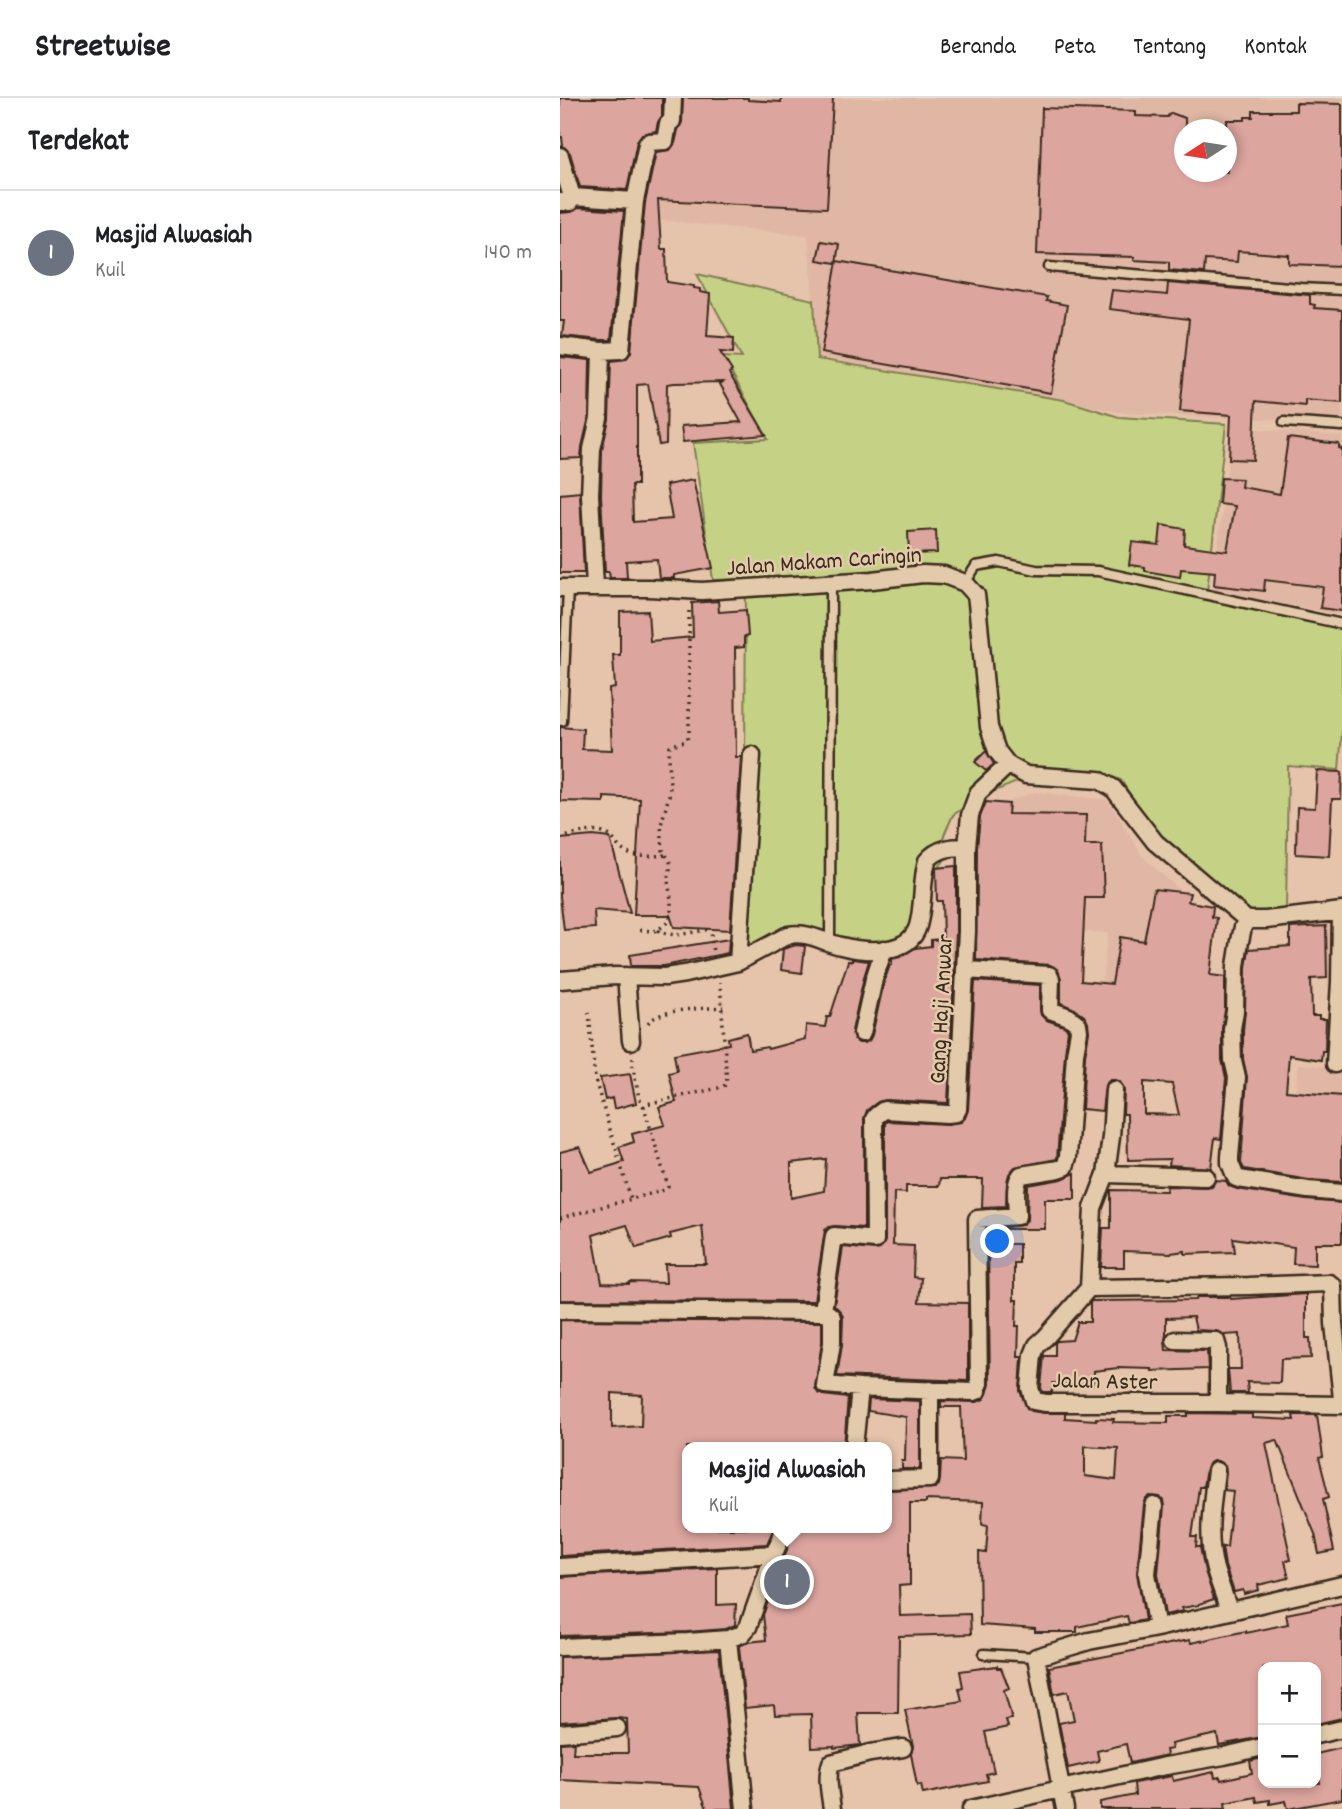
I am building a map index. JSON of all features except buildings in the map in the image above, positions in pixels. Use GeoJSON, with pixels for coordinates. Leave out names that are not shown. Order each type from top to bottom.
{"type":"FeatureCollection","features":[{"type":"Feature","properties":{"kind":"street"},"geometry":{"type":"LineString","coordinates":[[560,346],[601,351],[621,350],[635,201],[647,144],[666,141],[668,124],[672,121],[673,98]]}},
{"type":"Feature","properties":{"kind":"street"},"geometry":{"type":"LineString","coordinates":[[560,156],[566,200],[635,201]]}},
{"type":"Feature","properties":{"kind":"street"},"geometry":{"type":"LineString","coordinates":[[595,587],[590,495],[592,449],[599,418],[601,351]]}},
{"type":"Feature","properties":{"kind":"street","name":"Jalan Makam Caringin"},"geometry":{"type":"LineString","coordinates":[[564,588],[744,589],[922,574],[944,575],[965,583]]}},
{"type":"Feature","properties":{"kind":"street"},"geometry":{"type":"LineString","coordinates":[[965,583],[976,595],[978,603],[989,727],[997,751],[1008,765],[1026,775],[1099,780],[1113,788],[1155,842],[1243,918],[1277,919],[1342,911],[1335,1064]]}},
{"type":"Feature","properties":{"kind":"street"},"geometry":{"type":"LineString","coordinates":[[738,962],[752,755]]}},
{"type":"Feature","properties":{"kind":"street","name":"Gang Haji Anwar"},"geometry":{"type":"LineString","coordinates":[[823,1311],[834,1236],[875,1240],[876,1116],[884,1110],[947,1114],[958,1109],[970,815],[978,793],[1008,765]]}},
{"type":"Feature","properties":{"kind":"street"},"geometry":{"type":"LineString","coordinates":[[560,980],[685,974],[738,962],[788,935],[801,933],[863,950],[884,949],[903,944],[912,938],[918,926],[925,868],[931,855],[953,847],[967,847]]}},
{"type":"Feature","properties":{"kind":"street"},"geometry":{"type":"LineString","coordinates":[[1243,918],[1236,967],[1232,1029],[1233,1060],[1237,1077],[1230,1163],[1239,1180],[1342,1193]]}},
{"type":"Feature","properties":{"kind":"street"},"geometry":{"type":"LineString","coordinates":[[862,1033],[884,949]]}},
{"type":"Feature","properties":{"kind":"street"},"geometry":{"type":"LineString","coordinates":[[560,1310],[823,1311],[832,1317],[832,1343],[825,1385],[974,1392],[978,1389],[977,1219],[1017,1216],[1017,1185],[1021,1175],[1065,1167],[1079,1031],[1078,1024],[1069,1017],[1050,1010],[1049,975],[965,970]]}},
{"type":"Feature","properties":{"kind":"street"},"geometry":{"type":"LineString","coordinates":[[626,976],[632,1048]]}},
{"type":"Feature","properties":{"kind":"street"},"geometry":{"type":"LineString","coordinates":[[1114,1090],[1106,1174],[1093,1208],[1089,1288],[1329,1283],[1334,1286],[1334,1324],[1342,1398]]}},
{"type":"Feature","properties":{"kind":"street"},"geometry":{"type":"LineString","coordinates":[[1106,1174],[1206,1177]]}},
{"type":"Feature","properties":{"kind":"street","name":"Jalan Aster"},"geometry":{"type":"LineString","coordinates":[[1089,1288],[1037,1345],[1033,1355],[1030,1388],[1034,1401],[1046,1404],[1342,1405]]}},
{"type":"Feature","properties":{"kind":"street"},"geometry":{"type":"LineString","coordinates":[[1175,1340],[1216,1340],[1219,1403]]}},
{"type":"Feature","properties":{"kind":"street"},"geometry":{"type":"LineString","coordinates":[[855,1442],[860,1388]]}},
{"type":"Feature","properties":{"kind":"street"},"geometry":{"type":"LineString","coordinates":[[892,1480],[930,1479],[930,1390]]}},
{"type":"Feature","properties":{"kind":"street"},"geometry":{"type":"LineString","coordinates":[[1216,1471],[1210,1517],[1210,1545],[1214,1568],[1229,1611]]}},
{"type":"Feature","properties":{"kind":"street"},"geometry":{"type":"LineString","coordinates":[[1154,1506],[1147,1574],[1157,1628]]}},
{"type":"Feature","properties":{"kind":"street"},"geometry":{"type":"LineString","coordinates":[[560,1647],[688,1642],[728,1639],[742,1634],[747,1631],[783,1533]]}},
{"type":"Feature","properties":{"kind":"street"},"geometry":{"type":"LineString","coordinates":[[560,1567],[774,1554]]}},
{"type":"Feature","properties":{"kind":"street"},"geometry":{"type":"LineString","coordinates":[[1065,1809],[1036,1657],[1089,1641],[1342,1585]]}},
{"type":"Feature","properties":{"kind":"street"},"geometry":{"type":"LineString","coordinates":[[728,1639],[746,1809]]}},
{"type":"Feature","properties":{"kind":"street"},"geometry":{"type":"LineString","coordinates":[[560,1733],[617,1728]]}},
{"type":"Feature","properties":{"kind":"street"},"geometry":{"type":"LineString","coordinates":[[1321,1734],[1342,1729]]}},
{"type":"Feature","properties":{"kind":"street"},"geometry":{"type":"LineString","coordinates":[[832,1809],[829,1777],[831,1763],[903,1748]]}},
{"type":"Feature","properties":{"kind":"street"},"geometry":{"type":"LineString","coordinates":[[971,1809],[1258,1748]]}},
{"type":"Feature","properties":{"kind":"lane"},"geometry":{"type":"LineString","coordinates":[[1049,267],[1342,290]]}},
{"type":"Feature","properties":{"kind":"lane"},"geometry":{"type":"LineString","coordinates":[[1284,422],[1342,426]]}},
{"type":"Feature","properties":{"kind":"lane"},"geometry":{"type":"LineString","coordinates":[[965,583],[976,566],[999,562],[1036,570],[1098,571],[1342,624]]}},
{"type":"Feature","properties":{"kind":"lane"},"geometry":{"type":"LineString","coordinates":[[830,942],[831,583]]}},
{"type":"Feature","properties":{"kind":"lane"},"geometry":{"type":"LineString","coordinates":[[562,720],[564,588]]}},
{"type":"Feature","properties":{"kind":"lane"},"geometry":{"type":"LineString","coordinates":[[984,1654],[1036,1657]]}},
{"type":"Feature","properties":{"kind":"path"},"geometry":{"type":"LineString","coordinates":[[640,930],[658,930],[669,921],[671,915],[668,881],[670,862],[663,850],[661,825],[669,801],[670,746],[686,741],[688,735],[689,590]]}},
{"type":"Feature","properties":{"kind":"path"},"geometry":{"type":"LineString","coordinates":[[560,838],[583,831],[605,833],[632,856],[666,855]]}},
{"type":"Feature","properties":{"kind":"path"},"geometry":{"type":"LineString","coordinates":[[644,1107],[646,1104],[723,1087],[727,1083],[723,1007],[709,931],[677,935],[661,933],[658,930]]}},
{"type":"Feature","properties":{"kind":"path"},"geometry":{"type":"LineString","coordinates":[[645,1028],[654,1017],[723,1007]]}},
{"type":"Feature","properties":{"kind":"path"},"geometry":{"type":"LineString","coordinates":[[589,1012],[595,1080],[631,1199]]}},
{"type":"Feature","properties":{"kind":"path"},"geometry":{"type":"LineString","coordinates":[[560,1218],[666,1190],[668,1187],[644,1107],[640,1102],[632,1063],[632,1048]]}},
{"type":"Feature","properties":{"kind":"shaded area"},"geometry":{"type":"Polygon","coordinates":[[[683,98],[1342,98],[1342,421],[1125,413],[818,357],[808,235],[637,218],[646,142],[660,144],[667,120],[682,122],[683,98]]]}},
{"type":"Feature","properties":{"kind":"shaded area"},"geometry":{"type":"Polygon","coordinates":[[[1232,427],[1342,436],[1342,615],[1213,591],[1232,427]]]}},
{"type":"Feature","properties":{"kind":"shaded area"},"geometry":{"type":"Polygon","coordinates":[[[1034,792],[1108,800],[1143,857],[1214,921],[1095,1037],[1108,933],[966,924],[965,825],[983,812],[1034,792]]]}},
{"type":"Feature","properties":{"kind":"shaded area"},"geometry":{"type":"Polygon","coordinates":[[[1342,922],[1342,1192],[1287,1185],[1298,1064],[1330,1067],[1326,924],[1342,922]]]}},
{"type":"Feature","properties":{"kind":"green space"},"geometry":{"type":"Polygon","coordinates":[[[697,274],[814,300],[817,359],[1064,400],[1119,417],[1226,424],[1206,600],[1342,628],[1342,731],[1339,770],[1288,766],[1286,911],[1249,917],[1157,837],[1121,780],[1090,770],[1034,775],[978,798],[953,815],[944,835],[946,858],[933,875],[922,936],[845,948],[805,926],[744,959],[746,579],[713,580],[693,443],[768,439],[723,357],[742,358],[697,274]]]}},
{"type":"Feature","properties":{"kind":"place","name":"Masjid Alwasiah"},"geometry":{"type":"Point","coordinates":[787,1582]}}]}
